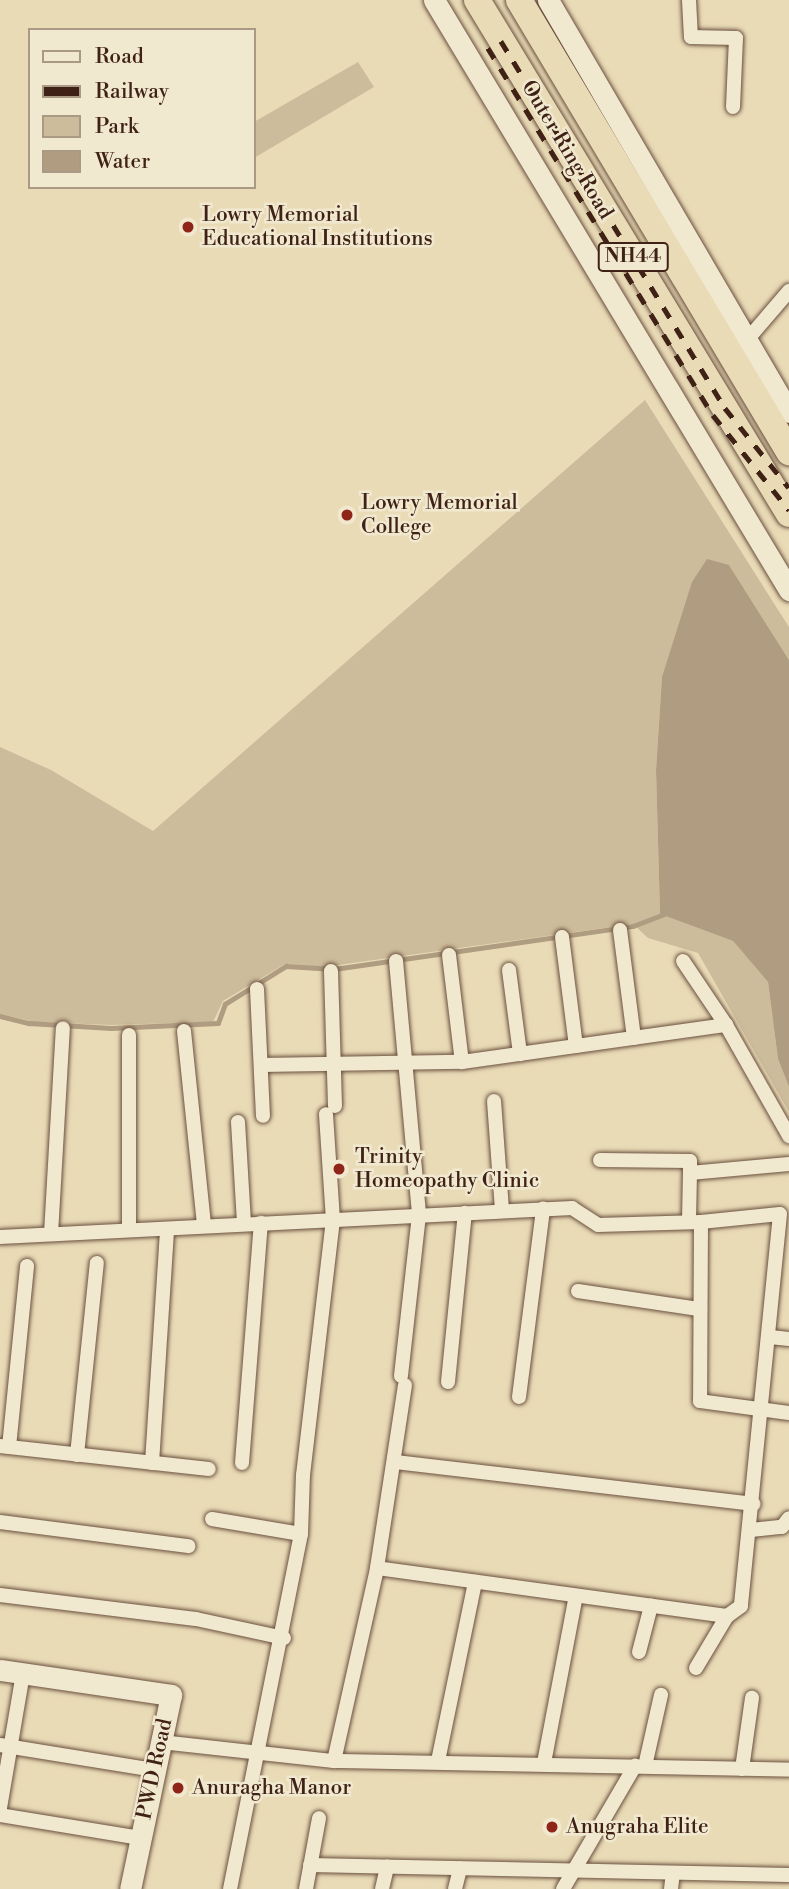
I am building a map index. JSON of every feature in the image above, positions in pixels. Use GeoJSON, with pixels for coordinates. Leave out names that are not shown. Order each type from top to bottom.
{"type":"FeatureCollection","features":[{"type":"Feature","properties":{"kind":"highway","name":"Outer Ring Road"},"geometry":{"type":"LineString","coordinates":[[477,0],[789,514]]}},
{"type":"Feature","properties":{"kind":"highway","name":"Outer Ring Road"},"geometry":{"type":"LineString","coordinates":[[519,0],[789,453]]}},
{"type":"Feature","properties":{"kind":"street"},"geometry":{"type":"LineString","coordinates":[[433,0],[789,590]]}},
{"type":"Feature","properties":{"kind":"street"},"geometry":{"type":"LineString","coordinates":[[548,0],[789,412]]}},
{"type":"Feature","properties":{"kind":"street"},"geometry":{"type":"LineString","coordinates":[[689,0],[691,37],[736,38],[733,107]]}},
{"type":"Feature","properties":{"kind":"street"},"geometry":{"type":"LineString","coordinates":[[747,340],[789,291]]}},
{"type":"Feature","properties":{"kind":"street"},"geometry":{"type":"LineString","coordinates":[[620,930],[634,1038]]}},
{"type":"Feature","properties":{"kind":"street"},"geometry":{"type":"LineString","coordinates":[[562,937],[576,1046]]}},
{"type":"Feature","properties":{"kind":"street"},"geometry":{"type":"LineString","coordinates":[[449,955],[462,1062]]}},
{"type":"Feature","properties":{"kind":"street"},"geometry":{"type":"LineString","coordinates":[[334,1761],[377,1568],[396,1462],[419,1215],[396,961]]}},
{"type":"Feature","properties":{"kind":"street"},"geometry":{"type":"LineString","coordinates":[[683,961],[726,1026],[789,1136]]}},
{"type":"Feature","properties":{"kind":"street"},"geometry":{"type":"LineString","coordinates":[[509,970],[520,1054]]}},
{"type":"Feature","properties":{"kind":"street"},"geometry":{"type":"LineString","coordinates":[[230,1889],[284,1638],[301,1534],[303,1475],[333,1220],[330,1110],[334,1063],[331,971]]}},
{"type":"Feature","properties":{"kind":"street"},"geometry":{"type":"LineString","coordinates":[[257,989],[263,1116]]}},
{"type":"Feature","properties":{"kind":"street"},"geometry":{"type":"LineString","coordinates":[[261,1065],[406,1065],[462,1062],[726,1026]]}},
{"type":"Feature","properties":{"kind":"street"},"geometry":{"type":"LineString","coordinates":[[51,1234],[63,1028]]}},
{"type":"Feature","properties":{"kind":"street"},"geometry":{"type":"LineString","coordinates":[[184,1031],[204,1226]]}},
{"type":"Feature","properties":{"kind":"street"},"geometry":{"type":"LineString","coordinates":[[129,1035],[129,1230]]}},
{"type":"Feature","properties":{"kind":"street"},"geometry":{"type":"LineString","coordinates":[[494,1101],[502,1211]]}},
{"type":"Feature","properties":{"kind":"street"},"geometry":{"type":"LineString","coordinates":[[238,1122],[244,1224]]}},
{"type":"Feature","properties":{"kind":"street"},"geometry":{"type":"LineString","coordinates":[[600,1160],[690,1161],[699,1309],[700,1401],[789,1413]]}},
{"type":"Feature","properties":{"kind":"street"},"geometry":{"type":"LineString","coordinates":[[690,1172],[789,1164]]}},
{"type":"Feature","properties":{"kind":"street"},"geometry":{"type":"LineString","coordinates":[[0,1237],[572,1208],[598,1225],[780,1214],[784,1251],[770,1337],[741,1606],[727,1616],[696,1668]]}},
{"type":"Feature","properties":{"kind":"street"},"geometry":{"type":"LineString","coordinates":[[519,1397],[543,1209]]}},
{"type":"Feature","properties":{"kind":"street"},"geometry":{"type":"LineString","coordinates":[[448,1382],[465,1213]]}},
{"type":"Feature","properties":{"kind":"street"},"geometry":{"type":"LineString","coordinates":[[242,1463],[261,1223]]}},
{"type":"Feature","properties":{"kind":"street"},"geometry":{"type":"LineString","coordinates":[[152,1463],[167,1229]]}},
{"type":"Feature","properties":{"kind":"street"},"geometry":{"type":"LineString","coordinates":[[78,1455],[97,1263]]}},
{"type":"Feature","properties":{"kind":"street"},"geometry":{"type":"LineString","coordinates":[[27,1266],[5,1446],[209,1469]]}},
{"type":"Feature","properties":{"kind":"street"},"geometry":{"type":"LineString","coordinates":[[578,1292],[699,1309]]}},
{"type":"Feature","properties":{"kind":"street"},"geometry":{"type":"LineString","coordinates":[[770,1337],[789,1339]]}},
{"type":"Feature","properties":{"kind":"street"},"geometry":{"type":"LineString","coordinates":[[396,1462],[754,1504]]}},
{"type":"Feature","properties":{"kind":"street"},"geometry":{"type":"LineString","coordinates":[[751,1530],[782,1527],[789,1518]]}},
{"type":"Feature","properties":{"kind":"street"},"geometry":{"type":"LineString","coordinates":[[212,1520],[301,1534]]}},
{"type":"Feature","properties":{"kind":"street"},"geometry":{"type":"LineString","coordinates":[[0,1522],[188,1546]]}},
{"type":"Feature","properties":{"kind":"street"},"geometry":{"type":"LineString","coordinates":[[377,1568],[727,1616]]}},
{"type":"Feature","properties":{"kind":"street"},"geometry":{"type":"LineString","coordinates":[[438,1761],[475,1582]]}},
{"type":"Feature","properties":{"kind":"street"},"geometry":{"type":"LineString","coordinates":[[0,1595],[196,1619],[284,1638]]}},
{"type":"Feature","properties":{"kind":"street"},"geometry":{"type":"LineString","coordinates":[[544,1763],[576,1595]]}},
{"type":"Feature","properties":{"kind":"street"},"geometry":{"type":"LineString","coordinates":[[639,1653],[651,1606]]}},
{"type":"Feature","properties":{"kind":"street","name":"PWD Road"},"geometry":{"type":"LineString","coordinates":[[0,1670],[171,1695],[131,1889]]}},
{"type":"Feature","properties":{"kind":"street"},"geometry":{"type":"LineString","coordinates":[[0,1808],[6,1746],[23,1674]]}},
{"type":"Feature","properties":{"kind":"street"},"geometry":{"type":"LineString","coordinates":[[563,1889],[570,1871],[640,1766],[661,1695]]}},
{"type":"Feature","properties":{"kind":"street"},"geometry":{"type":"LineString","coordinates":[[742,1769],[752,1698]]}},
{"type":"Feature","properties":{"kind":"street"},"geometry":{"type":"LineString","coordinates":[[161,1742],[258,1755],[334,1761],[544,1763],[789,1770]]}},
{"type":"Feature","properties":{"kind":"street"},"geometry":{"type":"LineString","coordinates":[[6,1746],[155,1770]]}},
{"type":"Feature","properties":{"kind":"street"},"geometry":{"type":"LineString","coordinates":[[0,1815],[141,1838]]}},
{"type":"Feature","properties":{"kind":"street"},"geometry":{"type":"LineString","coordinates":[[306,1889],[319,1818]]}},
{"type":"Feature","properties":{"kind":"street"},"geometry":{"type":"LineString","coordinates":[[310,1865],[673,1873],[742,1882],[789,1875]]}},
{"type":"Feature","properties":{"kind":"street"},"geometry":{"type":"LineString","coordinates":[[382,1889],[387,1867]]}},
{"type":"Feature","properties":{"kind":"street"},"geometry":{"type":"LineString","coordinates":[[455,1889],[460,1868]]}},
{"type":"Feature","properties":{"kind":"street"},"geometry":{"type":"LineString","coordinates":[[671,1889],[673,1873]]}},
{"type":"Feature","properties":{"kind":"green space"},"geometry":{"type":"Polygon","coordinates":[[[358,62],[374,87],[256,157],[256,121],[358,62]]]}},
{"type":"Feature","properties":{"kind":"green space"},"geometry":{"type":"Polygon","coordinates":[[[645,400],[789,627],[789,660],[729,565],[662,677],[656,770],[660,914],[733,941],[768,982],[778,1059],[789,1087],[789,1112],[698,953],[648,938],[633,924],[324,967],[285,964],[223,1001],[213,1022],[111,1025],[34,1022],[0,1014],[0,747],[51,770],[153,831],[645,400]]]}},
{"type":"Feature","properties":{"kind":"water"},"geometry":{"type":"Polygon","coordinates":[[[707,559],[729,565],[789,660],[789,1087],[778,1059],[768,982],[733,941],[660,914],[656,770],[662,677],[692,582],[707,559]]]}},
{"type":"Feature","properties":{"kind":"waterway"},"geometry":{"type":"LineString","coordinates":[[0,1016],[29,1023],[111,1028],[218,1023],[225,1004],[286,966],[334,969],[633,926],[664,914]]}},
{"type":"Feature","properties":{"kind":"railway"},"geometry":{"type":"LineString","coordinates":[[501,41],[725,408],[789,488]]}},
{"type":"Feature","properties":{"kind":"railway"},"geometry":{"type":"LineString","coordinates":[[488,48],[713,415],[789,510]]}},
{"type":"Feature","properties":{"kind":"place","name":"Lowry Memorial Educational Institutions"},"geometry":{"type":"Point","coordinates":[188,227]}},
{"type":"Feature","properties":{"kind":"place","name":"Lowry Memorial College"},"geometry":{"type":"Point","coordinates":[347,515]}},
{"type":"Feature","properties":{"kind":"place","name":"Trinity Homeopathy Clinic"},"geometry":{"type":"Point","coordinates":[339,1169]}},
{"type":"Feature","properties":{"kind":"place","name":"Anuragha Manor"},"geometry":{"type":"Point","coordinates":[178,1788]}},
{"type":"Feature","properties":{"kind":"place","name":"Anugraha Elite"},"geometry":{"type":"Point","coordinates":[552,1827]}}]}
